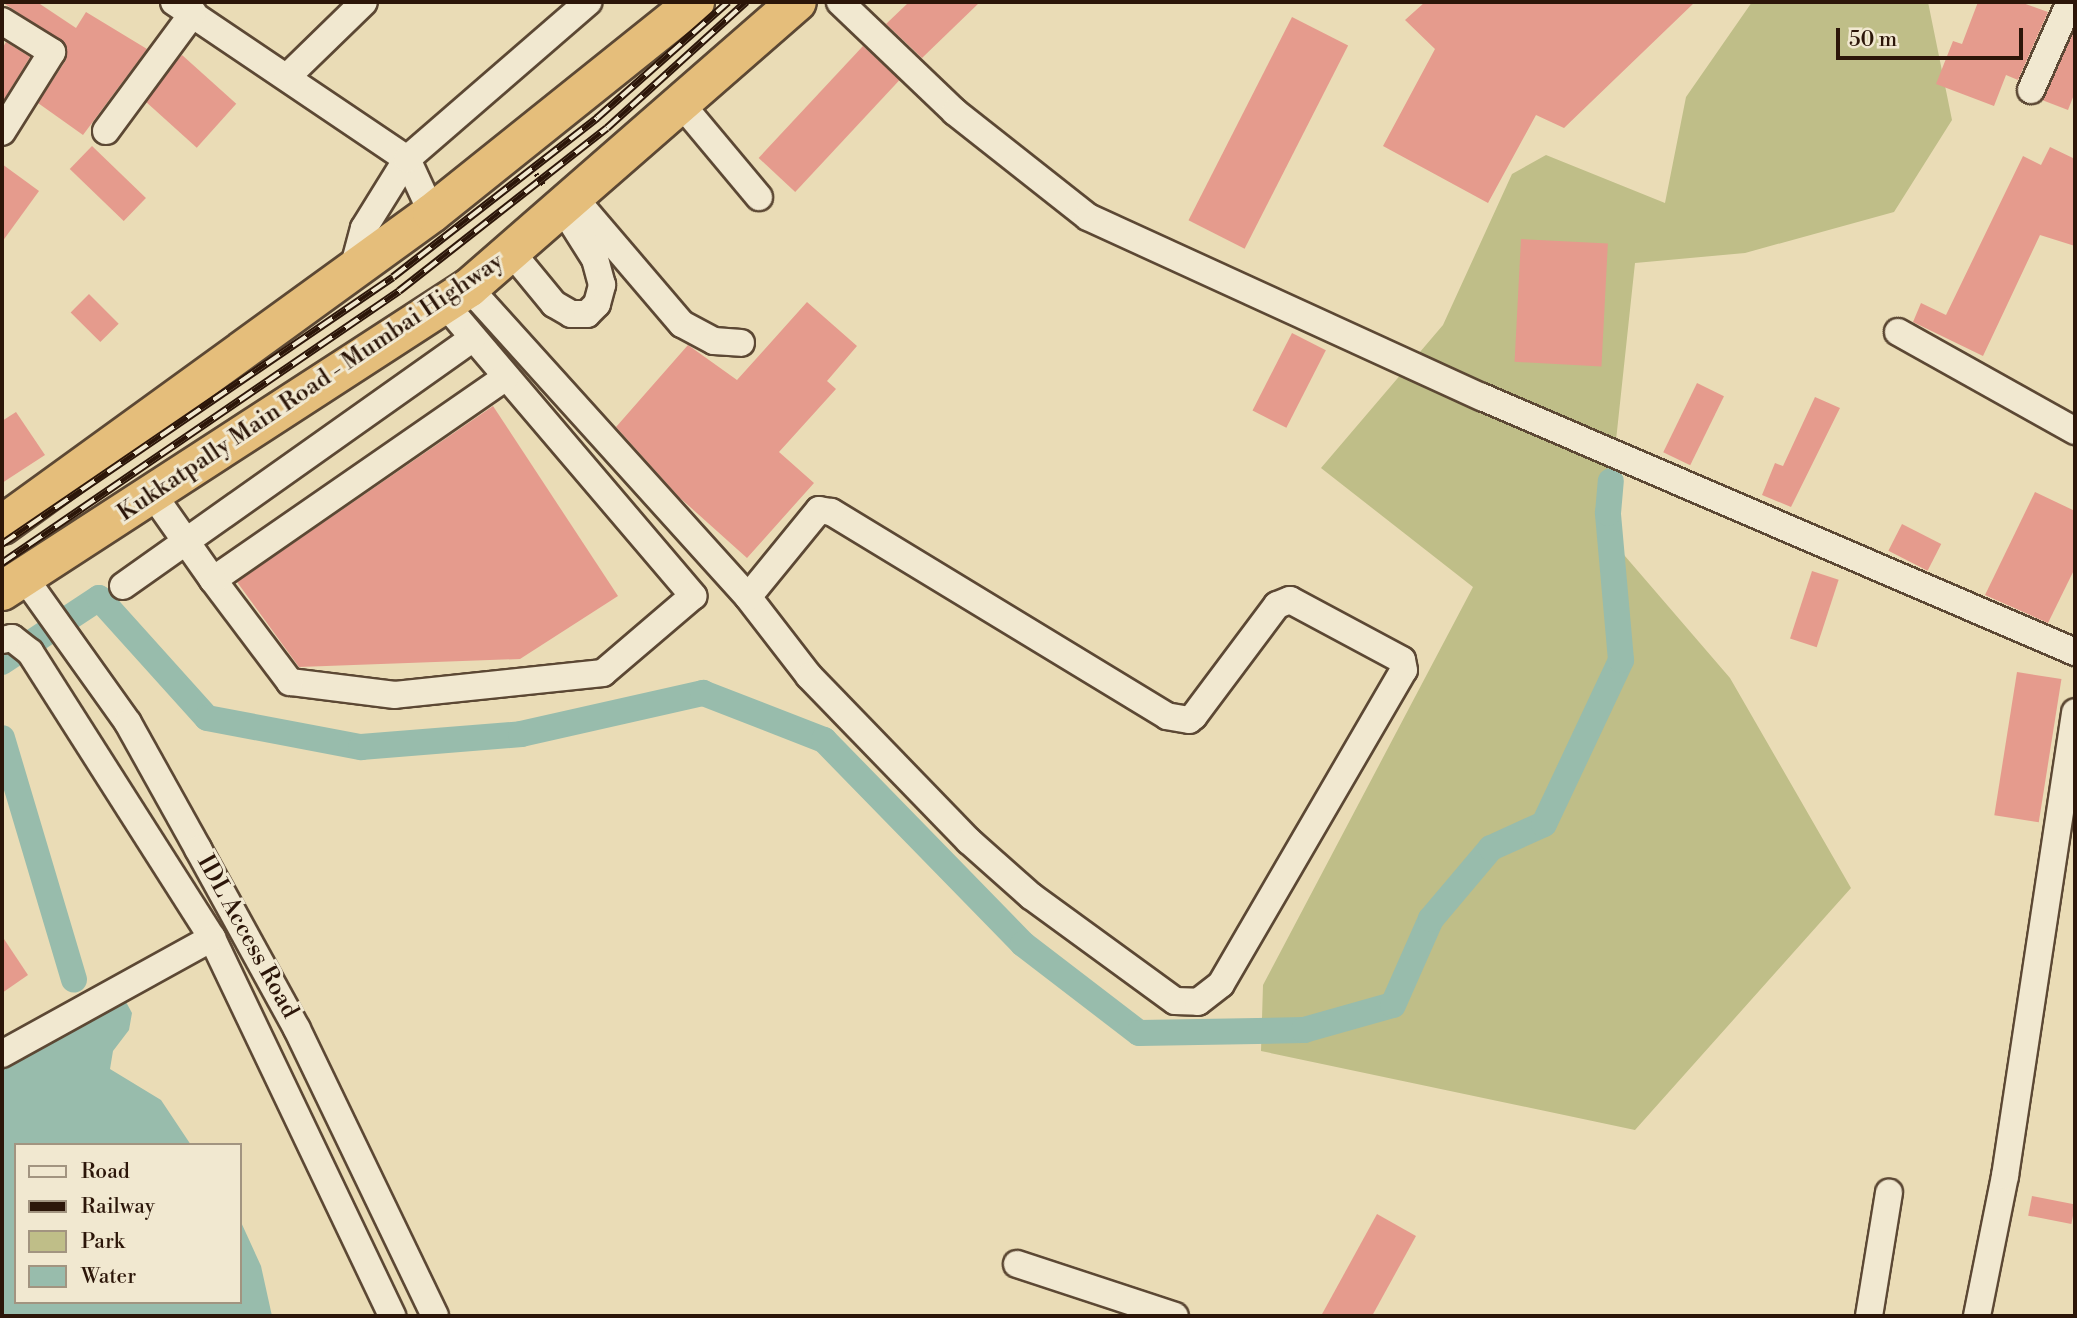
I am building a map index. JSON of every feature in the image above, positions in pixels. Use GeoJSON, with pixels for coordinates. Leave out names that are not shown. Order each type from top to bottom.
{"type":"FeatureCollection","features":[{"type":"Feature","properties":{"kind":"highway"},"geometry":{"type":"LineString","coordinates":[[2,525],[432,213],[695,2]]}},
{"type":"Feature","properties":{"kind":"highway","name":"Kukkatpally Main Road - Mumbai Highway"},"geometry":{"type":"LineString","coordinates":[[13,584],[154,496],[456,296],[570,205],[797,2]]}},
{"type":"Feature","properties":{"kind":"street"},"geometry":{"type":"LineString","coordinates":[[287,77],[364,2]]}},
{"type":"Feature","properties":{"kind":"street"},"geometry":{"type":"LineString","coordinates":[[353,269],[364,228],[407,159],[588,2]]}},
{"type":"Feature","properties":{"kind":"street"},"geometry":{"type":"LineString","coordinates":[[840,2],[955,112],[1088,217],[1482,397],[2075,652]]}},
{"type":"Feature","properties":{"kind":"street"},"geometry":{"type":"LineString","coordinates":[[2031,90],[2070,2]]}},
{"type":"Feature","properties":{"kind":"street"},"geometry":{"type":"LineString","coordinates":[[106,131],[183,7],[407,159],[432,213]]}},
{"type":"Feature","properties":{"kind":"street"},"geometry":{"type":"LineString","coordinates":[[2,21],[52,52],[2,132]]}},
{"type":"Feature","properties":{"kind":"street"},"geometry":{"type":"LineString","coordinates":[[682,105],[759,197]]}},
{"type":"Feature","properties":{"kind":"street"},"geometry":{"type":"LineString","coordinates":[[512,253],[554,304],[571,314],[587,314],[597,304],[602,285],[595,260],[570,205]]}},
{"type":"Feature","properties":{"kind":"street"},"geometry":{"type":"LineString","coordinates":[[570,205],[682,324],[714,341],[741,343]]}},
{"type":"Feature","properties":{"kind":"street"},"geometry":{"type":"LineString","coordinates":[[154,496],[290,682],[396,695],[603,673],[693,596],[472,339],[456,296]]}},
{"type":"Feature","properties":{"kind":"street"},"geometry":{"type":"LineString","coordinates":[[456,296],[748,597],[809,676],[969,841],[1031,896],[1175,1001],[1198,1002],[1221,984],[1404,670],[1402,660],[1290,600],[1277,605],[1194,716],[1189,720],[1167,716],[831,512],[819,510],[748,597]]}},
{"type":"Feature","properties":{"kind":"street"},"geometry":{"type":"LineString","coordinates":[[1898,332],[2075,431]]}},
{"type":"Feature","properties":{"kind":"street"},"geometry":{"type":"LineString","coordinates":[[123,586],[472,339]]}},
{"type":"Feature","properties":{"kind":"street"},"geometry":{"type":"LineString","coordinates":[[213,580],[505,378]]}},
{"type":"Feature","properties":{"kind":"street","name":"IDL Access Road"},"geometry":{"type":"LineString","coordinates":[[13,584],[47,609],[132,729],[297,1029],[435,1316]]}},
{"type":"Feature","properties":{"kind":"street"},"geometry":{"type":"LineString","coordinates":[[7,639],[30,652],[212,938],[392,1316]]}},
{"type":"Feature","properties":{"kind":"street"},"geometry":{"type":"LineString","coordinates":[[1977,1316],[2067,836],[2075,712]]}},
{"type":"Feature","properties":{"kind":"street"},"geometry":{"type":"LineString","coordinates":[[96,756],[132,729]]}},
{"type":"Feature","properties":{"kind":"street"},"geometry":{"type":"LineString","coordinates":[[2,1054],[212,938]]}},
{"type":"Feature","properties":{"kind":"street"},"geometry":{"type":"LineString","coordinates":[[1869,1316],[1889,1193]]}},
{"type":"Feature","properties":{"kind":"street"},"geometry":{"type":"LineString","coordinates":[[1017,1264],[1175,1316]]}},
{"type":"Feature","properties":{"kind":"path"},"geometry":{"type":"LineString","coordinates":[[515,147],[570,205]]}},
{"type":"Feature","properties":{"kind":"green space"},"geometry":{"type":"Polygon","coordinates":[[[1752,2],[1928,2],[1952,120],[1894,212],[1745,253],[1635,263],[1606,534],[1730,678],[1851,888],[1635,1130],[1261,1051],[1263,985],[1473,587],[1321,468],[1443,325],[1512,174],[1546,155],[1665,203],[1686,97],[1752,2]]]}},
{"type":"Feature","properties":{"kind":"water"},"geometry":{"type":"Polygon","coordinates":[[[125,1000],[132,1013],[129,1030],[113,1051],[110,1069],[161,1100],[190,1143],[14,1143],[14,1304],[242,1304],[242,1224],[261,1266],[272,1316],[2,1316],[2,1061],[125,1000]]]}},
{"type":"Feature","properties":{"kind":"building"},"geometry":{"type":"Polygon","coordinates":[[[2,2],[37,2],[76,28],[86,12],[147,49],[83,135],[38,103],[66,60],[65,44],[2,2]]]}},
{"type":"Feature","properties":{"kind":"building"},"geometry":{"type":"Polygon","coordinates":[[[909,2],[980,2],[922,58],[886,24],[909,2]]]}},
{"type":"Feature","properties":{"kind":"building"},"geometry":{"type":"Polygon","coordinates":[[[1425,2],[1695,2],[1564,128],[1536,115],[1488,203],[1383,146],[1435,49],[1405,20],[1425,2]]]}},
{"type":"Feature","properties":{"kind":"building"},"geometry":{"type":"Polygon","coordinates":[[[1978,2],[2020,2],[2048,12],[2018,80],[2006,75],[1994,106],[1936,84],[1953,41],[1962,44],[1978,2]]]}},
{"type":"Feature","properties":{"kind":"building"},"geometry":{"type":"Polygon","coordinates":[[[1292,17],[1348,46],[1245,249],[1188,220],[1292,17]]]}},
{"type":"Feature","properties":{"kind":"building"},"geometry":{"type":"Polygon","coordinates":[[[2075,29],[2075,92],[2068,110],[2042,100],[2075,29]]]}},
{"type":"Feature","properties":{"kind":"building"},"geometry":{"type":"Polygon","coordinates":[[[6,42],[30,57],[2,103],[2,49],[6,42]]]}},
{"type":"Feature","properties":{"kind":"building"},"geometry":{"type":"Polygon","coordinates":[[[863,46],[900,80],[795,192],[759,158],[863,46]]]}},
{"type":"Feature","properties":{"kind":"building"},"geometry":{"type":"Polygon","coordinates":[[[182,55],[236,104],[197,148],[143,99],[182,55]]]}},
{"type":"Feature","properties":{"kind":"building"},"geometry":{"type":"Polygon","coordinates":[[[92,146],[146,198],[124,221],[70,169],[92,146]]]}},
{"type":"Feature","properties":{"kind":"building"},"geometry":{"type":"Polygon","coordinates":[[[2050,147],[2075,159],[2075,246],[2040,235],[1983,356],[1913,322],[1921,303],[1946,315],[2023,156],[2041,165],[2050,147]]]}},
{"type":"Feature","properties":{"kind":"building"},"geometry":{"type":"Polygon","coordinates":[[[2,164],[39,191],[2,242],[2,164]]]}},
{"type":"Feature","properties":{"kind":"building"},"geometry":{"type":"Polygon","coordinates":[[[1521,239],[1608,244],[1601,366],[1515,362],[1521,239]]]}},
{"type":"Feature","properties":{"kind":"building"},"geometry":{"type":"Polygon","coordinates":[[[89,294],[119,324],[100,342],[71,312],[89,294]]]}},
{"type":"Feature","properties":{"kind":"building"},"geometry":{"type":"Polygon","coordinates":[[[807,302],[857,346],[827,381],[836,389],[779,452],[814,483],[747,558],[679,497],[616,427],[688,345],[737,380],[807,302]]]}},
{"type":"Feature","properties":{"kind":"building"},"geometry":{"type":"Polygon","coordinates":[[[1292,333],[1326,350],[1286,428],[1253,411],[1292,333]]]}},
{"type":"Feature","properties":{"kind":"building"},"geometry":{"type":"Polygon","coordinates":[[[1697,383],[1724,396],[1690,465],[1663,452],[1697,383]]]}},
{"type":"Feature","properties":{"kind":"building"},"geometry":{"type":"Polygon","coordinates":[[[1815,397],[1840,408],[1791,507],[1762,495],[1775,463],[1783,466],[1815,397]]]}},
{"type":"Feature","properties":{"kind":"building"},"geometry":{"type":"Polygon","coordinates":[[[493,406],[618,596],[520,659],[299,667],[237,582],[493,406]]]}},
{"type":"Feature","properties":{"kind":"building"},"geometry":{"type":"Polygon","coordinates":[[[16,412],[45,455],[2,483],[2,421],[16,412]]]}},
{"type":"Feature","properties":{"kind":"building"},"geometry":{"type":"Polygon","coordinates":[[[2035,492],[2075,511],[2075,568],[2048,623],[1985,595],[2035,492]]]}},
{"type":"Feature","properties":{"kind":"building"},"geometry":{"type":"Polygon","coordinates":[[[1902,524],[1941,544],[1928,571],[1888,551],[1902,524]]]}},
{"type":"Feature","properties":{"kind":"building"},"geometry":{"type":"Polygon","coordinates":[[[1812,571],[1839,580],[1817,647],[1790,639],[1812,571]]]}},
{"type":"Feature","properties":{"kind":"building"},"geometry":{"type":"Polygon","coordinates":[[[2017,672],[2061,679],[2039,822],[1994,815],[2017,672]]]}},
{"type":"Feature","properties":{"kind":"building"},"geometry":{"type":"Polygon","coordinates":[[[2,936],[28,975],[2,993],[2,936]]]}},
{"type":"Feature","properties":{"kind":"building"},"geometry":{"type":"Polygon","coordinates":[[[2032,1196],[2075,1204],[2071,1224],[2028,1216],[2032,1196]]]}},
{"type":"Feature","properties":{"kind":"building"},"geometry":{"type":"Polygon","coordinates":[[[1377,1214],[1416,1236],[1372,1316],[1321,1316],[1377,1214]]]}},
{"type":"Feature","properties":{"kind":"waterway"},"geometry":{"type":"LineString","coordinates":[[2,662],[99,598],[207,718],[361,747],[521,734],[703,693],[824,740],[1023,944],[1139,1033],[1304,1030],[1393,1005],[1431,919],[1491,848],[1544,824],[1621,660],[1608,513],[1611,481]]}},
{"type":"Feature","properties":{"kind":"waterway"},"geometry":{"type":"LineString","coordinates":[[2,738],[74,980]]}},
{"type":"Feature","properties":{"kind":"railway"},"geometry":{"type":"LineString","coordinates":[[2,544],[393,277],[597,118],[728,2]]}},
{"type":"Feature","properties":{"kind":"railway"},"geometry":{"type":"LineString","coordinates":[[2,563],[399,291],[607,128],[746,2]]}}]}
